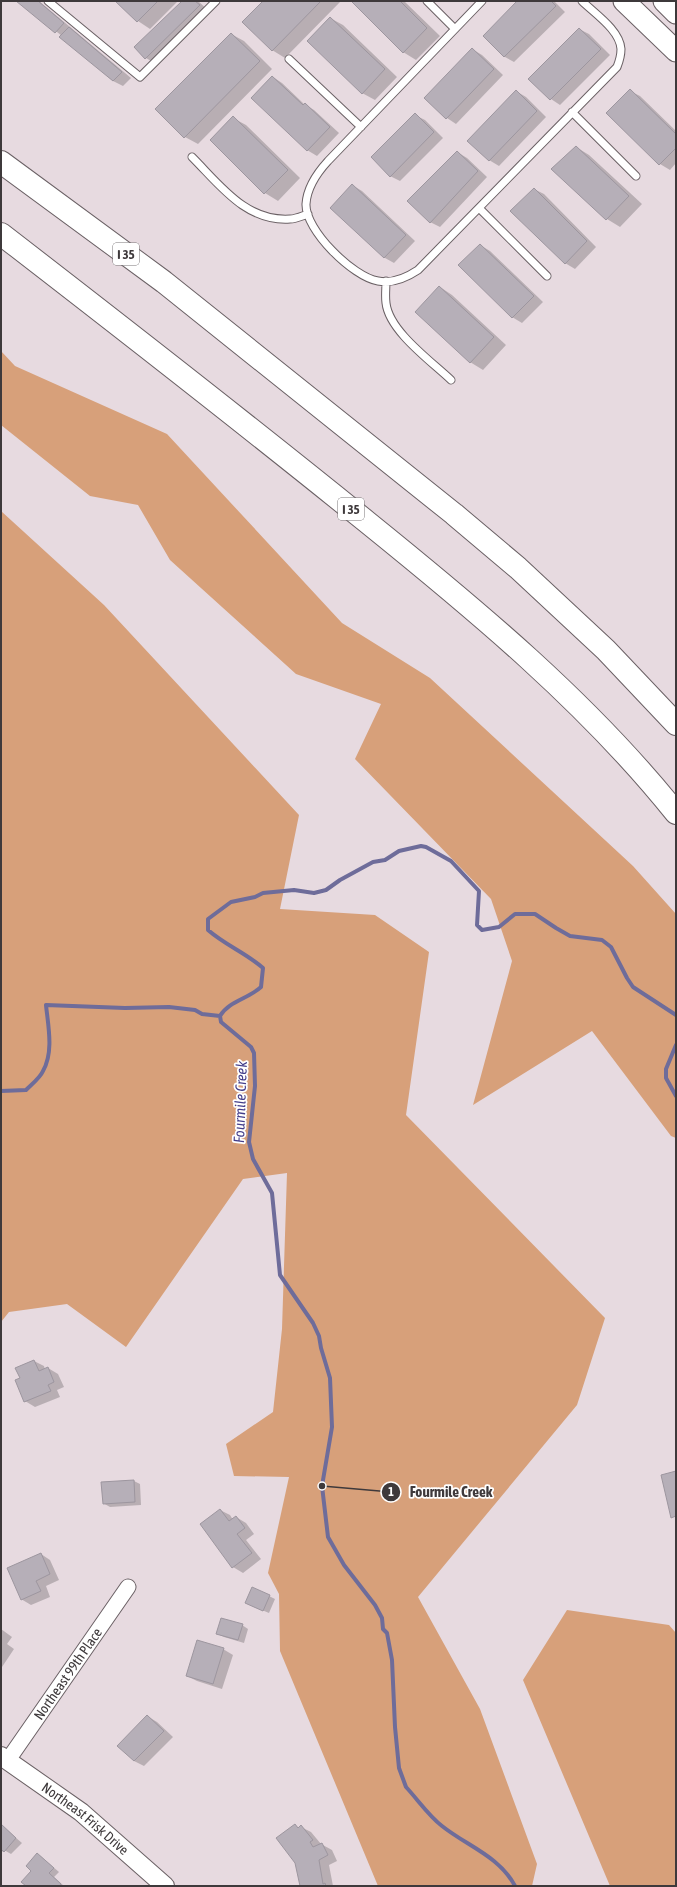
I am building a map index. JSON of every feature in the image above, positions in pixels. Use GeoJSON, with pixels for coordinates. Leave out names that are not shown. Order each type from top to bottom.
{"type":"FeatureCollection","features":[{"type":"Feature","properties":{"kind":"highway","name":"I 35"},"geometry":{"type":"LineString","coordinates":[[1,162],[164,282],[454,514],[518,568],[606,650],[676,724]]}},
{"type":"Feature","properties":{"kind":"highway","name":"I 35"},"geometry":{"type":"LineString","coordinates":[[1,234],[316,480],[419,564],[558,687],[609,736],[676,813]]}},
{"type":"Feature","properties":{"kind":"main road"},"geometry":{"type":"LineString","coordinates":[[624,1],[676,51]]}},
{"type":"Feature","properties":{"kind":"main road"},"geometry":{"type":"LineString","coordinates":[[664,1],[676,13]]}},
{"type":"Feature","properties":{"kind":"street","name":"Northeast 99th Place"},"geometry":{"type":"LineString","coordinates":[[5,1758],[128,1587]]}},
{"type":"Feature","properties":{"kind":"street","name":"Northeast Frisk Drive"},"geometry":{"type":"LineString","coordinates":[[5,1758],[81,1812],[165,1886]]}},
{"type":"Feature","properties":{"kind":"lane"},"geometry":{"type":"LineString","coordinates":[[48,1],[140,77],[215,1]]}},
{"type":"Feature","properties":{"kind":"lane"},"geometry":{"type":"LineString","coordinates":[[427,1],[455,29]]}},
{"type":"Feature","properties":{"kind":"lane"},"geometry":{"type":"LineString","coordinates":[[482,1],[316,175],[306,204],[308,220],[314,229],[342,259],[354,269],[376,281],[407,278],[418,270],[617,67],[621,49],[619,39],[611,29],[582,1]]}},
{"type":"Feature","properties":{"kind":"lane"},"geometry":{"type":"LineString","coordinates":[[288,59],[361,127]]}},
{"type":"Feature","properties":{"kind":"lane"},"geometry":{"type":"LineString","coordinates":[[572,112],[636,176]]}},
{"type":"Feature","properties":{"kind":"lane"},"geometry":{"type":"LineString","coordinates":[[192,157],[233,198],[258,215],[291,220],[308,214]]}},
{"type":"Feature","properties":{"kind":"lane"},"geometry":{"type":"LineString","coordinates":[[479,208],[547,276]]}},
{"type":"Feature","properties":{"kind":"lane"},"geometry":{"type":"LineString","coordinates":[[386,281],[386,304],[399,331],[451,380]]}},
{"type":"Feature","properties":{"kind":"shaded area"},"geometry":{"type":"Polygon","coordinates":[[[1,351],[15,366],[167,434],[342,623],[430,678],[633,866],[676,914],[676,1138],[671,1136],[592,1031],[473,1105],[512,961],[491,899],[355,759],[381,704],[296,674],[170,560],[138,505],[90,496],[1,425],[1,351]]]}},
{"type":"Feature","properties":{"kind":"shaded area"},"geometry":{"type":"Polygon","coordinates":[[[1,511],[104,605],[299,815],[280,909],[375,915],[429,952],[406,1115],[605,1318],[577,1405],[418,1597],[480,1709],[537,1864],[532,1886],[378,1886],[280,1651],[279,1594],[268,1573],[289,1477],[234,1476],[226,1444],[273,1412],[282,1329],[287,1173],[243,1179],[126,1347],[67,1304],[9,1312],[1,1322],[1,511]]]}},
{"type":"Feature","properties":{"kind":"shaded area"},"geometry":{"type":"Polygon","coordinates":[[[567,1610],[669,1625],[676,1633],[676,1886],[610,1886],[523,1680],[567,1610]]]}},
{"type":"Feature","properties":{"kind":"building"},"geometry":{"type":"Polygon","coordinates":[[[16,1],[38,1],[64,23],[55,33],[16,1]]]}},
{"type":"Feature","properties":{"kind":"building"},"geometry":{"type":"Polygon","coordinates":[[[115,1],[158,1],[137,22],[115,1]]]}},
{"type":"Feature","properties":{"kind":"building"},"geometry":{"type":"Polygon","coordinates":[[[182,1],[195,1],[200,5],[145,59],[134,47],[182,1]]]}},
{"type":"Feature","properties":{"kind":"building"},"geometry":{"type":"Polygon","coordinates":[[[263,1],[321,1],[272,51],[242,22],[263,1]]]}},
{"type":"Feature","properties":{"kind":"building"},"geometry":{"type":"Polygon","coordinates":[[[351,1],[400,1],[427,28],[403,53],[351,1]]]}},
{"type":"Feature","properties":{"kind":"building"},"geometry":{"type":"Polygon","coordinates":[[[517,1],[551,1],[556,6],[504,57],[483,36],[517,1]]]}},
{"type":"Feature","properties":{"kind":"building"},"geometry":{"type":"Polygon","coordinates":[[[330,17],[385,69],[362,94],[307,41],[330,17]]]}},
{"type":"Feature","properties":{"kind":"building"},"geometry":{"type":"Polygon","coordinates":[[[69,27],[122,72],[113,81],[59,37],[69,27]]]}},
{"type":"Feature","properties":{"kind":"building"},"geometry":{"type":"Polygon","coordinates":[[[579,28],[601,49],[550,100],[528,79],[579,28]]]}},
{"type":"Feature","properties":{"kind":"building"},"geometry":{"type":"Polygon","coordinates":[[[231,33],[260,61],[184,138],[155,109],[231,33]]]}},
{"type":"Feature","properties":{"kind":"building"},"geometry":{"type":"Polygon","coordinates":[[[472,48],[494,69],[446,119],[424,98],[472,48]]]}},
{"type":"Feature","properties":{"kind":"building"},"geometry":{"type":"Polygon","coordinates":[[[272,76],[303,105],[305,103],[330,127],[307,151],[251,98],[272,76]]]}},
{"type":"Feature","properties":{"kind":"building"},"geometry":{"type":"Polygon","coordinates":[[[630,89],[676,134],[676,148],[659,165],[606,113],[630,89]]]}},
{"type":"Feature","properties":{"kind":"building"},"geometry":{"type":"Polygon","coordinates":[[[516,90],[537,111],[489,161],[467,141],[516,90]]]}},
{"type":"Feature","properties":{"kind":"building"},"geometry":{"type":"Polygon","coordinates":[[[415,113],[434,132],[390,177],[371,157],[415,113]]]}},
{"type":"Feature","properties":{"kind":"building"},"geometry":{"type":"Polygon","coordinates":[[[233,116],[288,170],[264,194],[210,140],[233,116]]]}},
{"type":"Feature","properties":{"kind":"building"},"geometry":{"type":"Polygon","coordinates":[[[576,146],[629,196],[606,220],[551,169],[576,146]]]}},
{"type":"Feature","properties":{"kind":"building"},"geometry":{"type":"Polygon","coordinates":[[[457,151],[478,171],[430,223],[407,201],[457,151]]]}},
{"type":"Feature","properties":{"kind":"building"},"geometry":{"type":"Polygon","coordinates":[[[352,184],[406,235],[384,258],[330,208],[352,184]]]}},
{"type":"Feature","properties":{"kind":"building"},"geometry":{"type":"Polygon","coordinates":[[[534,188],[587,241],[565,264],[510,211],[534,188]]]}},
{"type":"Feature","properties":{"kind":"building"},"geometry":{"type":"Polygon","coordinates":[[[480,244],[534,296],[512,318],[458,265],[480,244]]]}},
{"type":"Feature","properties":{"kind":"building"},"geometry":{"type":"Polygon","coordinates":[[[439,286],[494,337],[470,363],[415,312],[439,286]]]}},
{"type":"Feature","properties":{"kind":"building"},"geometry":{"type":"Polygon","coordinates":[[[34,1360],[39,1371],[48,1367],[54,1382],[48,1385],[51,1391],[24,1402],[15,1380],[20,1378],[15,1368],[34,1360]]]}},
{"type":"Feature","properties":{"kind":"building"},"geometry":{"type":"Polygon","coordinates":[[[676,1471],[676,1516],[671,1518],[661,1475],[676,1471]]]}},
{"type":"Feature","properties":{"kind":"building"},"geometry":{"type":"Polygon","coordinates":[[[134,1480],[135,1502],[103,1504],[101,1482],[134,1480]]]}},
{"type":"Feature","properties":{"kind":"building"},"geometry":{"type":"Polygon","coordinates":[[[220,1509],[229,1521],[236,1516],[245,1528],[237,1534],[252,1553],[232,1568],[200,1524],[220,1509]]]}},
{"type":"Feature","properties":{"kind":"building"},"geometry":{"type":"Polygon","coordinates":[[[41,1553],[50,1574],[36,1581],[41,1591],[21,1600],[7,1568],[41,1553]]]}},
{"type":"Feature","properties":{"kind":"building"},"geometry":{"type":"Polygon","coordinates":[[[252,1587],[270,1595],[263,1611],[245,1603],[252,1587]]]}},
{"type":"Feature","properties":{"kind":"building"},"geometry":{"type":"Polygon","coordinates":[[[221,1618],[243,1624],[238,1640],[216,1634],[221,1618]]]}},
{"type":"Feature","properties":{"kind":"building"},"geometry":{"type":"Polygon","coordinates":[[[197,1640],[224,1648],[213,1684],[186,1676],[197,1640]]]}},
{"type":"Feature","properties":{"kind":"building"},"geometry":{"type":"Polygon","coordinates":[[[147,1715],[164,1731],[134,1761],[117,1746],[147,1715]]]}},
{"type":"Feature","properties":{"kind":"building"},"geometry":{"type":"Polygon","coordinates":[[[1,1824],[16,1838],[4,1852],[1,1849],[1,1824]]]}},
{"type":"Feature","properties":{"kind":"building"},"geometry":{"type":"Polygon","coordinates":[[[295,1824],[298,1828],[301,1825],[313,1840],[310,1842],[313,1847],[322,1843],[328,1855],[319,1860],[323,1884],[325,1883],[326,1886],[300,1886],[295,1863],[276,1838],[295,1824]]]}},
{"type":"Feature","properties":{"kind":"building"},"geometry":{"type":"Polygon","coordinates":[[[37,1853],[54,1868],[49,1873],[61,1884],[60,1886],[26,1886],[21,1882],[31,1871],[26,1866],[37,1853]]]}},
{"type":"Feature","properties":{"kind":"waterway"},"geometry":{"type":"LineString","coordinates":[[220,1016],[228,1007],[261,987],[263,968],[208,930],[208,919],[231,902],[255,897],[263,893],[294,890],[314,893],[326,890],[340,880],[373,862],[385,860],[399,851],[421,846],[426,847],[451,861],[479,891],[477,925],[482,930],[499,927],[515,914],[535,914],[570,936],[602,940],[611,947],[633,987],[676,1015]]}},
{"type":"Feature","properties":{"kind":"waterway","name":"Fourmile Creek"},"geometry":{"type":"LineString","coordinates":[[1,1091],[26,1090],[42,1074],[46,1064],[49,1047],[49,1030],[46,1005],[125,1008],[169,1007],[195,1010],[202,1014],[220,1016]]}},
{"type":"Feature","properties":{"kind":"waterway","name":"Fourmile Creek"},"geometry":{"type":"LineString","coordinates":[[220,1016],[221,1022],[251,1047],[254,1053],[255,1086],[249,1142],[253,1159],[272,1193],[280,1275],[313,1323],[319,1336],[330,1378],[332,1427],[322,1486],[328,1537],[344,1565],[375,1605],[382,1618],[383,1629],[387,1633],[392,1660],[395,1727],[399,1768],[406,1787],[433,1818],[442,1826],[491,1859],[500,1867],[515,1886]]}},
{"type":"Feature","properties":{"kind":"waterway"},"geometry":{"type":"LineString","coordinates":[[676,1045],[666,1069],[666,1078],[676,1096]]}},
{"type":"Feature","properties":{"kind":"place","name":"Fourmile Creek"},"geometry":{"type":"Point","coordinates":[322,1486]}}]}
